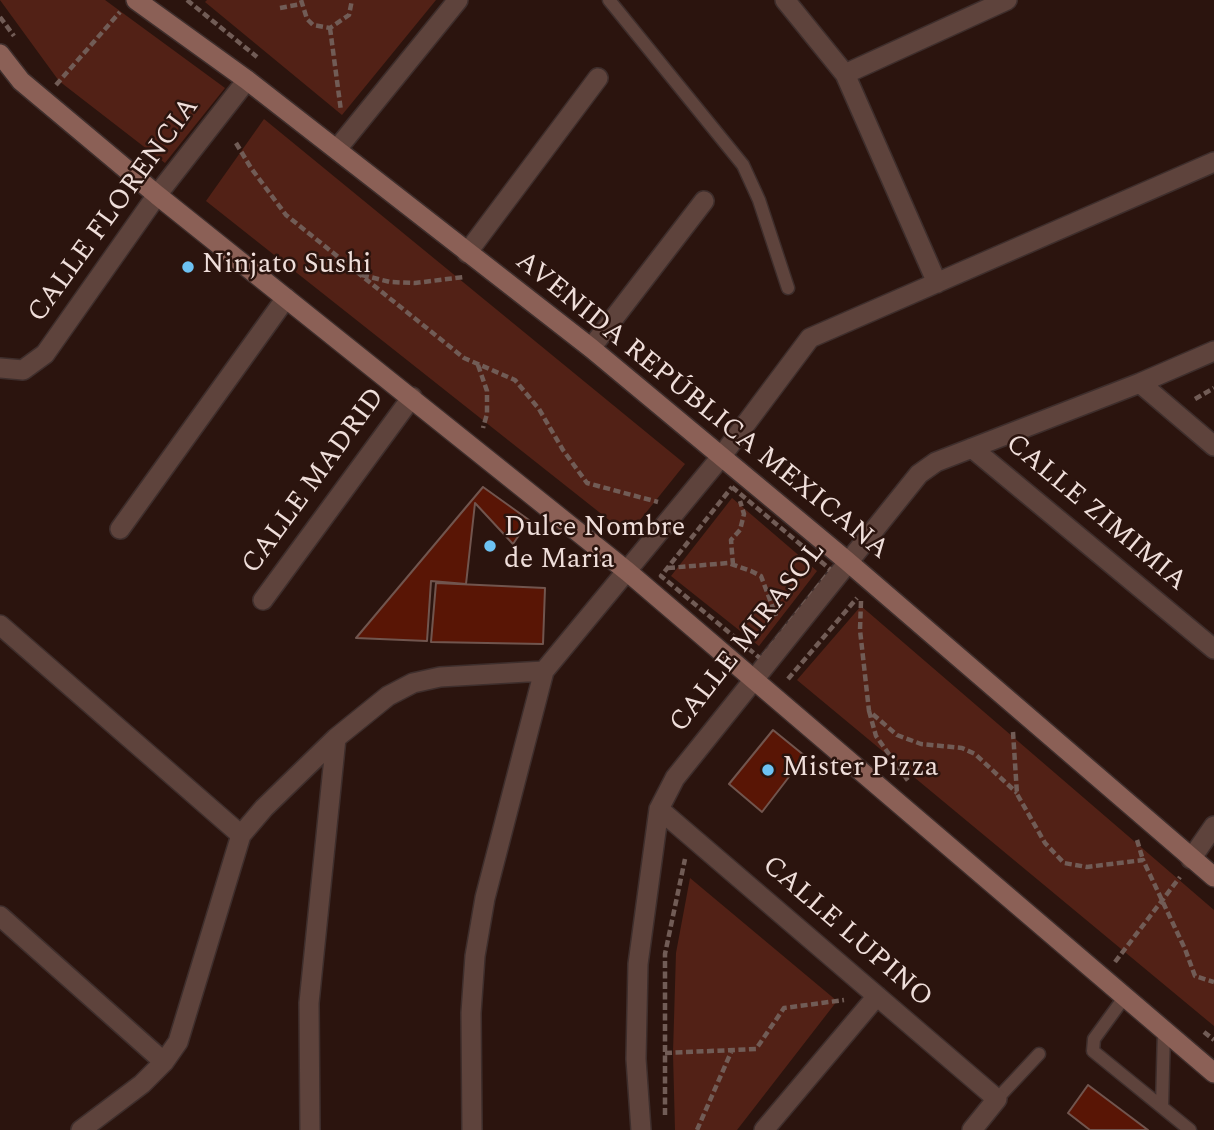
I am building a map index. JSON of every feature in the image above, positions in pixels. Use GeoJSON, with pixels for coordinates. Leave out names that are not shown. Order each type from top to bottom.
{"type":"FeatureCollection","features":[{"type":"Feature","properties":{"kind":"main road","name":"AVENIDA REPÚBLICA MEXICANA"},"geometry":{"type":"LineString","coordinates":[[132,2],[247,80],[337,149],[463,261],[591,348],[847,561],[1214,877]]}},
{"type":"Feature","properties":{"kind":"main road"},"geometry":{"type":"LineString","coordinates":[[0,54],[21,81],[157,195],[412,397],[755,678],[1214,1073]]}},
{"type":"Feature","properties":{"kind":"main road"},"geometry":{"type":"LineString","coordinates":[[0,75],[21,81]]}},
{"type":"Feature","properties":{"kind":"street"},"geometry":{"type":"LineString","coordinates":[[845,74],[1007,0]]}},
{"type":"Feature","properties":{"kind":"street"},"geometry":{"type":"LineString","coordinates":[[337,149],[456,1]]}},
{"type":"Feature","properties":{"kind":"street"},"geometry":{"type":"LineString","coordinates":[[789,2],[845,74],[937,284]]}},
{"type":"Feature","properties":{"kind":"street"},"geometry":{"type":"LineString","coordinates":[[463,261],[598,78]]}},
{"type":"Feature","properties":{"kind":"street","name":"CALLE FLORENCIA"},"geometry":{"type":"LineString","coordinates":[[0,368],[23,370],[45,354],[157,195],[247,80]]}},
{"type":"Feature","properties":{"kind":"street"},"geometry":{"type":"LineString","coordinates":[[472,1130],[471,1013],[475,956],[485,898],[544,671],[721,457],[810,338],[1214,162]]}},
{"type":"Feature","properties":{"kind":"street"},"geometry":{"type":"LineString","coordinates":[[591,348],[704,201]]}},
{"type":"Feature","properties":{"kind":"street"},"geometry":{"type":"LineString","coordinates":[[120,529],[286,298]]}},
{"type":"Feature","properties":{"kind":"street","name":"CALLE MIRASOL"},"geometry":{"type":"LineString","coordinates":[[641,1130],[636,1059],[638,964],[659,809],[675,778],[919,474],[936,462],[1140,383],[1214,351]]}},
{"type":"Feature","properties":{"kind":"street"},"geometry":{"type":"LineString","coordinates":[[1140,383],[1214,446]]}},
{"type":"Feature","properties":{"kind":"street","name":"CALLE MADRID"},"geometry":{"type":"LineString","coordinates":[[263,600],[412,397]]}},
{"type":"Feature","properties":{"kind":"street","name":"CALLE ZIMIMIA"},"geometry":{"type":"LineString","coordinates":[[972,448],[1214,649]]}},
{"type":"Feature","properties":{"kind":"street"},"geometry":{"type":"LineString","coordinates":[[0,625],[241,835]]}},
{"type":"Feature","properties":{"kind":"street"},"geometry":{"type":"LineString","coordinates":[[81,1130],[142,1084],[164,1062],[178,1042],[241,835],[264,808],[336,738],[388,696],[413,683],[440,677],[544,671]]}},
{"type":"Feature","properties":{"kind":"street"},"geometry":{"type":"LineString","coordinates":[[310,1130],[309,1003],[336,738]]}},
{"type":"Feature","properties":{"kind":"street","name":"CALLE LUPINO"},"geometry":{"type":"LineString","coordinates":[[659,809],[997,1099]]}},
{"type":"Feature","properties":{"kind":"street"},"geometry":{"type":"LineString","coordinates":[[1191,859],[1214,826]]}},
{"type":"Feature","properties":{"kind":"street"},"geometry":{"type":"LineString","coordinates":[[0,916],[164,1062]]}},
{"type":"Feature","properties":{"kind":"street"},"geometry":{"type":"LineString","coordinates":[[764,1130],[877,996]]}},
{"type":"Feature","properties":{"kind":"street"},"geometry":{"type":"LineString","coordinates":[[972,1130],[997,1099]]}},
{"type":"Feature","properties":{"kind":"lane"},"geometry":{"type":"LineString","coordinates":[[609,0],[743,165],[759,200],[788,288]]}},
{"type":"Feature","properties":{"kind":"lane"},"geometry":{"type":"LineString","coordinates":[[1126,995],[1094,1039],[1093,1052],[1190,1130]]}},
{"type":"Feature","properties":{"kind":"lane"},"geometry":{"type":"LineString","coordinates":[[1162,1107],[1164,1030]]}},
{"type":"Feature","properties":{"kind":"lane"},"geometry":{"type":"LineString","coordinates":[[997,1099],[1039,1054]]}},
{"type":"Feature","properties":{"kind":"path"},"geometry":{"type":"LineString","coordinates":[[187,0],[260,59]]}},
{"type":"Feature","properties":{"kind":"path"},"geometry":{"type":"LineString","coordinates":[[280,8],[301,2],[307,19],[313,25],[330,28],[349,15],[354,0]]}},
{"type":"Feature","properties":{"kind":"path"},"geometry":{"type":"LineString","coordinates":[[53,88],[132,2]]}},
{"type":"Feature","properties":{"kind":"path"},"geometry":{"type":"LineString","coordinates":[[0,17],[15,37]]}},
{"type":"Feature","properties":{"kind":"path"},"geometry":{"type":"LineString","coordinates":[[330,28],[342,116]]}},
{"type":"Feature","properties":{"kind":"path"},"geometry":{"type":"LineString","coordinates":[[46,78],[63,96]]}},
{"type":"Feature","properties":{"kind":"path"},"geometry":{"type":"LineString","coordinates":[[229,152],[243,134]]}},
{"type":"Feature","properties":{"kind":"path"},"geometry":{"type":"LineString","coordinates":[[236,143],[286,215],[464,358],[515,380],[539,410],[562,450],[587,483],[630,492],[666,505]]}},
{"type":"Feature","properties":{"kind":"path"},"geometry":{"type":"LineString","coordinates":[[358,274],[390,282],[415,283],[469,277],[463,261]]}},
{"type":"Feature","properties":{"kind":"path"},"geometry":{"type":"LineString","coordinates":[[471,423],[482,431],[487,414],[487,391],[478,365]]}},
{"type":"Feature","properties":{"kind":"path"},"geometry":{"type":"LineString","coordinates":[[1204,407],[1193,398],[1214,388]]}},
{"type":"Feature","properties":{"kind":"path"},"geometry":{"type":"LineString","coordinates":[[732,487],[831,570],[761,659],[661,576],[668,568],[732,487]]}},
{"type":"Feature","properties":{"kind":"path"},"geometry":{"type":"LineString","coordinates":[[733,565],[732,540],[740,530],[744,514],[737,491]]}},
{"type":"Feature","properties":{"kind":"path"},"geometry":{"type":"LineString","coordinates":[[668,568],[733,565],[761,576],[776,616],[786,627]]}},
{"type":"Feature","properties":{"kind":"path"},"geometry":{"type":"LineString","coordinates":[[861,592],[871,601]]}},
{"type":"Feature","properties":{"kind":"path"},"geometry":{"type":"LineString","coordinates":[[786,681],[861,592]]}},
{"type":"Feature","properties":{"kind":"path"},"geometry":{"type":"LineString","coordinates":[[861,592],[860,630],[869,710],[876,736],[915,789],[893,771]]}},
{"type":"Feature","properties":{"kind":"path"},"geometry":{"type":"LineString","coordinates":[[869,710],[897,735],[921,744],[962,748],[975,754],[1017,794],[1045,843],[1064,863],[1087,867],[1143,860],[1195,976],[1214,982]]}},
{"type":"Feature","properties":{"kind":"path"},"geometry":{"type":"LineString","coordinates":[[1017,794],[1013,724],[1023,733]]}},
{"type":"Feature","properties":{"kind":"path"},"geometry":{"type":"LineString","coordinates":[[1134,830],[1144,839]]}},
{"type":"Feature","properties":{"kind":"path"},"geometry":{"type":"LineString","coordinates":[[665,1117],[665,954],[683,858],[694,867]]}},
{"type":"Feature","properties":{"kind":"path"},"geometry":{"type":"LineString","coordinates":[[1105,978],[1191,859]]}},
{"type":"Feature","properties":{"kind":"path"},"geometry":{"type":"LineString","coordinates":[[1107,950],[1128,968]]}},
{"type":"Feature","properties":{"kind":"path"},"geometry":{"type":"LineString","coordinates":[[665,1053],[756,1049],[784,1008],[851,999],[841,990]]}},
{"type":"Feature","properties":{"kind":"path"},"geometry":{"type":"LineString","coordinates":[[1203,1031],[1214,1040]]}},
{"type":"Feature","properties":{"kind":"path"},"geometry":{"type":"LineString","coordinates":[[697,1130],[732,1051]]}},
{"type":"Feature","properties":{"kind":"shaded area"},"geometry":{"type":"Polygon","coordinates":[[[0,0],[105,0],[225,88],[165,163],[59,81],[0,0]]]}},
{"type":"Feature","properties":{"kind":"shaded area"},"geometry":{"type":"Polygon","coordinates":[[[436,0],[342,115],[205,2],[436,0]]]}},
{"type":"Feature","properties":{"kind":"shaded area"},"geometry":{"type":"Polygon","coordinates":[[[264,119],[685,464],[628,535],[206,201],[264,119]]]}},
{"type":"Feature","properties":{"kind":"shaded area"},"geometry":{"type":"Polygon","coordinates":[[[732,498],[817,571],[759,646],[671,576],[732,498]]]}},
{"type":"Feature","properties":{"kind":"shaded area"},"geometry":{"type":"Polygon","coordinates":[[[861,606],[1214,910],[1214,1026],[797,680],[861,606]]]}},
{"type":"Feature","properties":{"kind":"shaded area"},"geometry":{"type":"Polygon","coordinates":[[[690,878],[837,1001],[737,1130],[675,1130],[673,1053],[676,953],[690,878]]]}},
{"type":"Feature","properties":{"kind":"building"},"geometry":{"type":"Polygon","coordinates":[[[483,487],[529,520],[513,544],[475,503],[466,584],[431,581],[427,641],[356,638],[483,487]]]}},
{"type":"Feature","properties":{"kind":"building"},"geometry":{"type":"Polygon","coordinates":[[[436,583],[545,588],[543,644],[431,642],[436,583]]]}},
{"type":"Feature","properties":{"kind":"building","name":"Mister Pizza"},"geometry":{"type":"Polygon","coordinates":[[[773,730],[805,756],[762,812],[729,784],[773,730]]]}},
{"type":"Feature","properties":{"kind":"building"},"geometry":{"type":"Polygon","coordinates":[[[1088,1085],[1148,1130],[1090,1130],[1068,1113],[1088,1085]]]}},
{"type":"Feature","properties":{"kind":"place","name":"Ninjato Sushi"},"geometry":{"type":"Point","coordinates":[188,267]}},
{"type":"Feature","properties":{"kind":"place","name":"Dulce Nombre de Maria"},"geometry":{"type":"Point","coordinates":[490,546]}},
{"type":"Feature","properties":{"kind":"place","name":"Mister Pizza"},"geometry":{"type":"Point","coordinates":[768,770]}}]}
